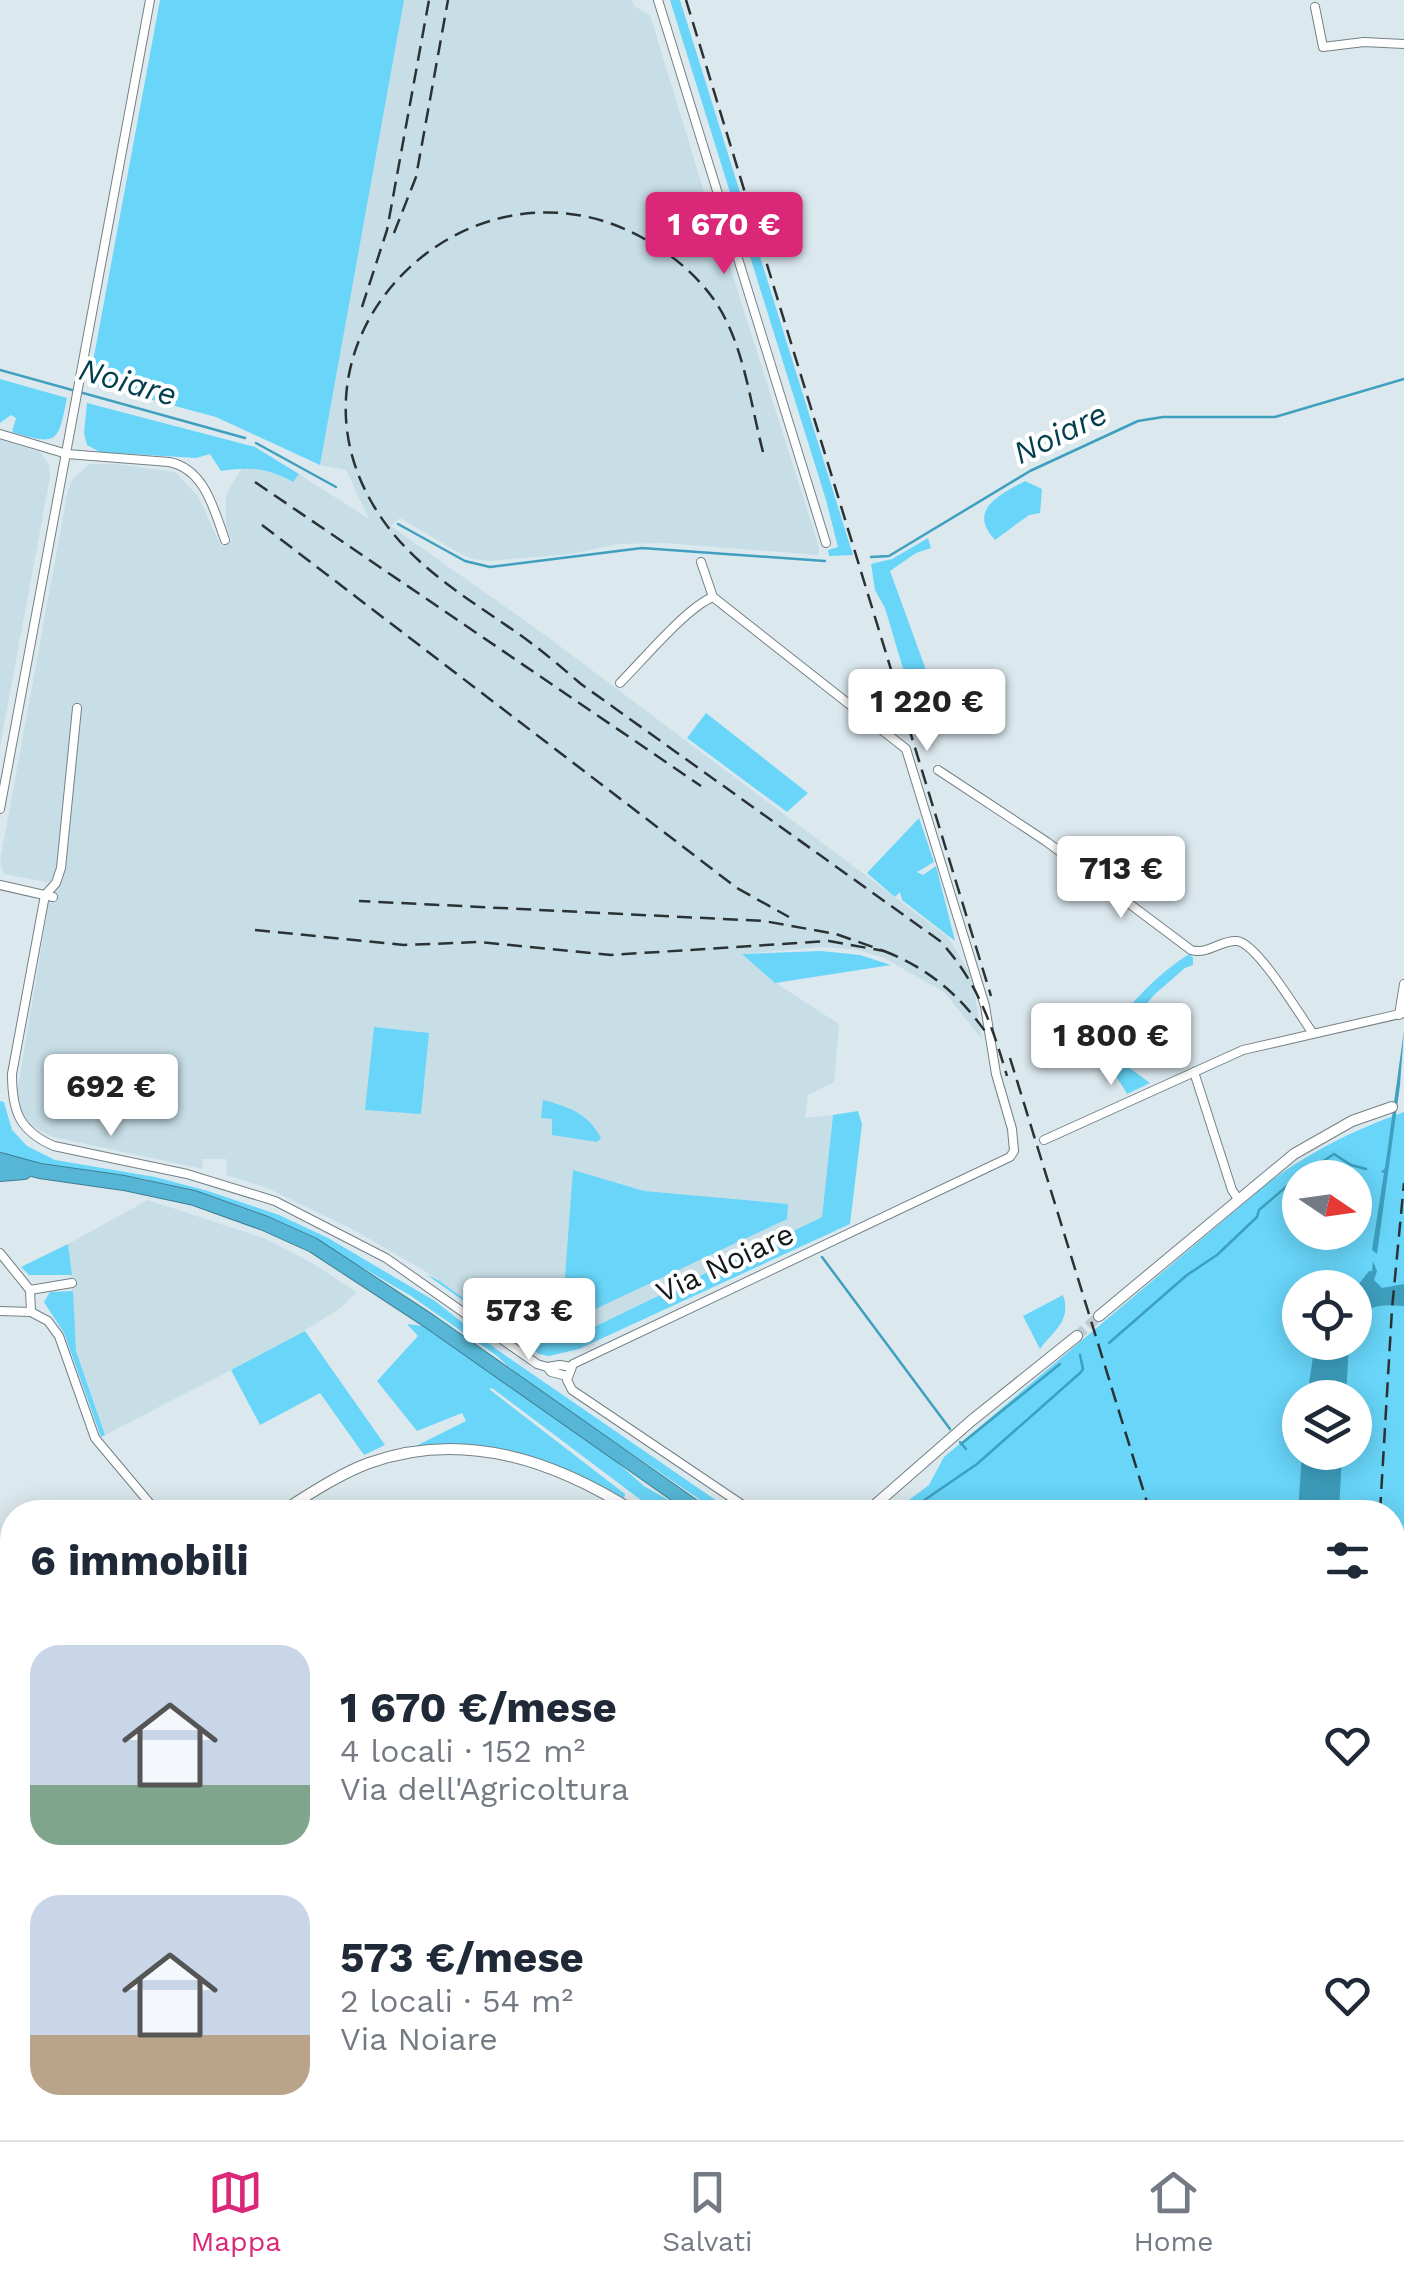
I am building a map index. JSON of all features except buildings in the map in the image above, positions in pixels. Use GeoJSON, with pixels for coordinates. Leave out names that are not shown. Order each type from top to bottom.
{"type":"FeatureCollection","features":[{"type":"Feature","properties":{"kind":"highway"},"geometry":{"type":"LineString","coordinates":[[0,1160],[40,1171],[194,1198],[313,1245],[429,1321],[683,1500]]}},
{"type":"Feature","properties":{"kind":"highway"},"geometry":{"type":"LineString","coordinates":[[0,1174],[40,1171]]}},
{"type":"Feature","properties":{"kind":"street"},"geometry":{"type":"LineString","coordinates":[[0,809],[150,0]]}},
{"type":"Feature","properties":{"kind":"street"},"geometry":{"type":"LineString","coordinates":[[658,0],[826,543]]}},
{"type":"Feature","properties":{"kind":"street"},"geometry":{"type":"LineString","coordinates":[[1315,6],[1324,47],[1364,42],[1404,44]]}},
{"type":"Feature","properties":{"kind":"street"},"geometry":{"type":"LineString","coordinates":[[0,434],[67,454],[185,466],[194,472],[212,506],[224,540]]}},
{"type":"Feature","properties":{"kind":"street"},"geometry":{"type":"LineString","coordinates":[[620,683],[683,620],[713,597],[701,562]]}},
{"type":"Feature","properties":{"kind":"street","name":"Via Noiare"},"geometry":{"type":"LineString","coordinates":[[569,1372],[584,1358],[1013,1154],[1012,1128],[996,1074],[985,1006],[906,749],[713,597]]}},
{"type":"Feature","properties":{"kind":"street"},"geometry":{"type":"LineString","coordinates":[[77,708],[62,868],[49,896],[12,1074],[12,1098],[20,1122],[34,1137],[76,1153],[188,1174],[275,1201],[338,1231],[386,1258],[537,1364],[547,1368],[560,1364],[569,1372],[572,1390],[735,1500]]}},
{"type":"Feature","properties":{"kind":"street"},"geometry":{"type":"LineString","coordinates":[[938,770],[1048,842],[1191,950],[1201,952],[1232,941],[1249,946],[1312,1032]]}},
{"type":"Feature","properties":{"kind":"street"},"geometry":{"type":"LineString","coordinates":[[0,885],[49,896]]}},
{"type":"Feature","properties":{"kind":"street"},"geometry":{"type":"LineString","coordinates":[[1044,1140],[1243,1050],[1402,1014],[1404,984]]}},
{"type":"Feature","properties":{"kind":"street"},"geometry":{"type":"LineString","coordinates":[[1194,1072],[1238,1199]]}},
{"type":"Feature","properties":{"kind":"street"},"geometry":{"type":"LineString","coordinates":[[1100,1316],[1262,1178],[1352,1121],[1392,1107]]}},
{"type":"Feature","properties":{"kind":"street"},"geometry":{"type":"LineString","coordinates":[[0,1253],[30,1290],[30,1312]]}},
{"type":"Feature","properties":{"kind":"street"},"geometry":{"type":"LineString","coordinates":[[30,1290],[72,1282]]}},
{"type":"Feature","properties":{"kind":"street"},"geometry":{"type":"LineString","coordinates":[[0,1311],[30,1312],[48,1321],[59,1336],[95,1438],[148,1500]]}},
{"type":"Feature","properties":{"kind":"street"},"geometry":{"type":"LineString","coordinates":[[881,1500],[1076,1336]]}},
{"type":"Feature","properties":{"kind":"street"},"geometry":{"type":"LineString","coordinates":[[302,1500],[367,1464],[409,1453],[472,1451],[561,1470],[616,1500]]}},
{"type":"Feature","properties":{"kind":"shaded area"},"geometry":{"type":"Polygon","coordinates":[[[160,0],[404,0],[320,465],[216,417],[89,383],[160,0]]]}},
{"type":"Feature","properties":{"kind":"shaded area"},"geometry":{"type":"Polygon","coordinates":[[[402,0],[632,0],[634,6],[650,15],[819,555],[663,543],[618,544],[571,554],[488,561],[459,553],[400,518],[391,526],[545,635],[948,937],[972,976],[982,1039],[944,992],[884,958],[858,950],[823,947],[743,954],[776,983],[839,1024],[834,1082],[808,1095],[805,1118],[833,1115],[822,1217],[596,1326],[559,1338],[518,1331],[494,1320],[428,1273],[352,1229],[267,1188],[227,1175],[226,1159],[202,1159],[203,1169],[53,1137],[31,1126],[23,1115],[17,1093],[52,883],[4,874],[0,861],[68,490],[72,480],[89,464],[175,472],[198,496],[221,546],[232,540],[226,527],[226,495],[247,465],[272,470],[292,482],[299,474],[369,519],[346,470],[320,465],[402,0]]]}},
{"type":"Feature","properties":{"kind":"shaded area"},"geometry":{"type":"Polygon","coordinates":[[[670,0],[680,0],[853,555],[829,556],[828,550],[838,547],[826,500],[670,0]]]}},
{"type":"Feature","properties":{"kind":"shaded area"},"geometry":{"type":"Polygon","coordinates":[[[0,379],[67,398],[61,424],[53,437],[39,439],[12,432],[16,418],[11,415],[0,423],[0,379]]]}},
{"type":"Feature","properties":{"kind":"shaded area"},"geometry":{"type":"Polygon","coordinates":[[[87,403],[255,447],[299,474],[293,482],[258,469],[221,471],[210,454],[196,458],[100,452],[87,445],[87,403]]]}},
{"type":"Feature","properties":{"kind":"shaded area"},"geometry":{"type":"Polygon","coordinates":[[[0,439],[40,452],[49,465],[50,477],[0,747],[0,439]]]}},
{"type":"Feature","properties":{"kind":"shaded area"},"geometry":{"type":"Polygon","coordinates":[[[1025,481],[1042,489],[1040,513],[1029,515],[995,540],[987,529],[985,512],[997,498],[1025,481]]]}},
{"type":"Feature","properties":{"kind":"shaded area"},"geometry":{"type":"Polygon","coordinates":[[[928,538],[931,548],[890,571],[934,692],[913,702],[885,608],[875,590],[871,564],[892,559],[928,538]]]}},
{"type":"Feature","properties":{"kind":"shaded area"},"geometry":{"type":"Polygon","coordinates":[[[706,713],[808,793],[787,812],[687,738],[706,713]]]}},
{"type":"Feature","properties":{"kind":"shaded area"},"geometry":{"type":"Polygon","coordinates":[[[919,818],[934,862],[917,872],[923,875],[936,866],[955,941],[902,900],[900,892],[895,897],[867,873],[919,818]]]}},
{"type":"Feature","properties":{"kind":"shaded area"},"geometry":{"type":"Polygon","coordinates":[[[821,951],[860,955],[891,965],[775,983],[742,954],[821,951]]]}},
{"type":"Feature","properties":{"kind":"shaded area"},"geometry":{"type":"Polygon","coordinates":[[[1190,954],[1193,965],[1155,994],[1115,1040],[1110,1040],[1122,1017],[1143,992],[1190,954]]]}},
{"type":"Feature","properties":{"kind":"shaded area"},"geometry":{"type":"Polygon","coordinates":[[[374,1027],[429,1033],[421,1114],[365,1110],[374,1027]]]}},
{"type":"Feature","properties":{"kind":"shaded area"},"geometry":{"type":"Polygon","coordinates":[[[1404,1030],[1377,1254],[1372,1250],[1384,1173],[1381,1172],[1385,1168],[1404,1030]]]}},
{"type":"Feature","properties":{"kind":"shaded area"},"geometry":{"type":"Polygon","coordinates":[[[1106,1035],[1127,1066],[1150,1083],[1127,1094],[1096,1043],[1106,1035]]]}},
{"type":"Feature","properties":{"kind":"shaded area"},"geometry":{"type":"Polygon","coordinates":[[[543,1100],[577,1112],[601,1138],[597,1142],[552,1135],[552,1119],[541,1118],[543,1100]]]}},
{"type":"Feature","properties":{"kind":"shaded area"},"geometry":{"type":"Polygon","coordinates":[[[0,1101],[4,1102],[12,1130],[27,1146],[55,1160],[155,1177],[208,1191],[279,1215],[328,1238],[435,1301],[496,1349],[716,1500],[700,1500],[522,1379],[497,1356],[411,1296],[262,1215],[145,1179],[25,1162],[0,1152],[0,1101]]]}},
{"type":"Feature","properties":{"kind":"shaded area"},"geometry":{"type":"Polygon","coordinates":[[[858,1111],[862,1124],[850,1224],[579,1349],[549,1356],[539,1354],[427,1275],[493,1319],[523,1333],[555,1336],[596,1326],[822,1217],[833,1115],[858,1111]]]}},
{"type":"Feature","properties":{"kind":"shaded area"},"geometry":{"type":"Polygon","coordinates":[[[1404,1112],[1404,1500],[909,1500],[929,1485],[944,1457],[1282,1173],[1282,1250],[1372,1250],[1372,1160],[1303,1160],[1404,1112]]]}},
{"type":"Feature","properties":{"kind":"shaded area"},"geometry":{"type":"Polygon","coordinates":[[[573,1170],[644,1191],[788,1204],[787,1219],[574,1319],[562,1317],[573,1170]]]}},
{"type":"Feature","properties":{"kind":"shaded area"},"geometry":{"type":"Polygon","coordinates":[[[148,1200],[266,1239],[356,1292],[342,1307],[293,1338],[105,1435],[76,1351],[68,1244],[148,1200]]]}},
{"type":"Feature","properties":{"kind":"shaded area"},"geometry":{"type":"Polygon","coordinates":[[[68,1244],[72,1275],[29,1275],[21,1267],[68,1244]]]}},
{"type":"Feature","properties":{"kind":"shaded area"},"geometry":{"type":"Polygon","coordinates":[[[1373,1261],[1377,1271],[1374,1280],[1382,1288],[1404,1284],[1404,1306],[1372,1308],[1373,1261]]]}},
{"type":"Feature","properties":{"kind":"shaded area"},"geometry":{"type":"Polygon","coordinates":[[[73,1291],[76,1351],[105,1435],[101,1437],[64,1333],[44,1302],[50,1292],[73,1291]]]}},
{"type":"Feature","properties":{"kind":"shaded area"},"geometry":{"type":"Polygon","coordinates":[[[1063,1295],[1063,1319],[1040,1349],[1023,1316],[1063,1295]]]}},
{"type":"Feature","properties":{"kind":"shaded area"},"geometry":{"type":"Polygon","coordinates":[[[407,1324],[423,1326],[668,1500],[641,1500],[492,1388],[489,1389],[625,1494],[624,1498],[524,1454],[473,1446],[414,1447],[466,1421],[462,1413],[417,1431],[377,1381],[418,1336],[407,1324]]]}},
{"type":"Feature","properties":{"kind":"shaded area"},"geometry":{"type":"Polygon","coordinates":[[[305,1331],[385,1445],[364,1455],[320,1393],[260,1425],[231,1370],[305,1331]]]}},
{"type":"Feature","properties":{"kind":"shaded area"},"geometry":{"type":"Polygon","coordinates":[[[1312,1360],[1348,1360],[1347,1380],[1310,1380],[1312,1360]]]}},
{"type":"Feature","properties":{"kind":"shaded area"},"geometry":{"type":"Polygon","coordinates":[[[1301,1470],[1341,1470],[1340,1500],[1299,1500],[1301,1470]]]}},
{"type":"Feature","properties":{"kind":"waterway","name":"Noiare"},"geometry":{"type":"LineString","coordinates":[[0,370],[245,438]]}},
{"type":"Feature","properties":{"kind":"waterway","name":"Noiare"},"geometry":{"type":"LineString","coordinates":[[871,557],[889,556],[1030,471],[1138,421],[1163,417],[1275,417],[1404,379]]}},
{"type":"Feature","properties":{"kind":"waterway","name":"Noiare"},"geometry":{"type":"LineString","coordinates":[[256,443],[336,487]]}},
{"type":"Feature","properties":{"kind":"waterway","name":"Noiare"},"geometry":{"type":"LineString","coordinates":[[398,524],[465,561],[490,567],[642,548],[825,561]]}},
{"type":"Feature","properties":{"kind":"waterway"},"geometry":{"type":"LineString","coordinates":[[1325,1160],[1334,1154],[1343,1160]]}},
{"type":"Feature","properties":{"kind":"waterway"},"geometry":{"type":"LineString","coordinates":[[1109,1343],[1187,1275],[1217,1255],[1282,1190]]}},
{"type":"Feature","properties":{"kind":"waterway"},"geometry":{"type":"LineString","coordinates":[[822,1257],[950,1429]]}},
{"type":"Feature","properties":{"kind":"waterway"},"geometry":{"type":"LineString","coordinates":[[924,1500],[977,1464],[1080,1373],[1080,1355]]}},
{"type":"Feature","properties":{"kind":"waterway"},"geometry":{"type":"LineString","coordinates":[[961,1444],[1060,1364]]}},
{"type":"Feature","properties":{"kind":"waterway"},"geometry":{"type":"LineString","coordinates":[[960,1442],[966,1449]]}},
{"type":"Feature","properties":{"kind":"tunnel"},"geometry":{"type":"LineString","coordinates":[[1077,1336],[1099,1316]]}},
{"type":"Feature","properties":{"kind":"railway"},"geometry":{"type":"LineString","coordinates":[[362,307],[387,230],[429,0]]}},
{"type":"Feature","properties":{"kind":"railway"},"geometry":{"type":"LineString","coordinates":[[394,233],[416,177],[448,0]]}},
{"type":"Feature","properties":{"kind":"railway"},"geometry":{"type":"LineString","coordinates":[[686,0],[991,996]]}},
{"type":"Feature","properties":{"kind":"railway"},"geometry":{"type":"LineString","coordinates":[[763,452],[740,354],[708,291],[681,264],[641,237],[576,215],[512,216],[453,236],[404,273],[367,322],[348,380],[349,443],[375,508],[404,546],[439,578],[533,644],[581,684],[940,941],[982,1004],[1007,1076]]}},
{"type":"Feature","properties":{"kind":"railway"},"geometry":{"type":"LineString","coordinates":[[255,482],[701,786]]}},
{"type":"Feature","properties":{"kind":"railway"},"geometry":{"type":"LineString","coordinates":[[262,525],[737,888],[789,917]]}},
{"type":"Feature","properties":{"kind":"railway"},"geometry":{"type":"LineString","coordinates":[[255,930],[404,945],[479,942],[611,955],[829,941],[884,951],[836,934],[764,921],[359,901]]}},
{"type":"Feature","properties":{"kind":"railway"},"geometry":{"type":"LineString","coordinates":[[884,951],[942,984],[987,1034]]}},
{"type":"Feature","properties":{"kind":"railway"},"geometry":{"type":"LineString","coordinates":[[1010,1058],[1146,1500]]}},
{"type":"Feature","properties":{"kind":"railway"},"geometry":{"type":"LineString","coordinates":[[1381,1500],[1404,1183]]}}]}
